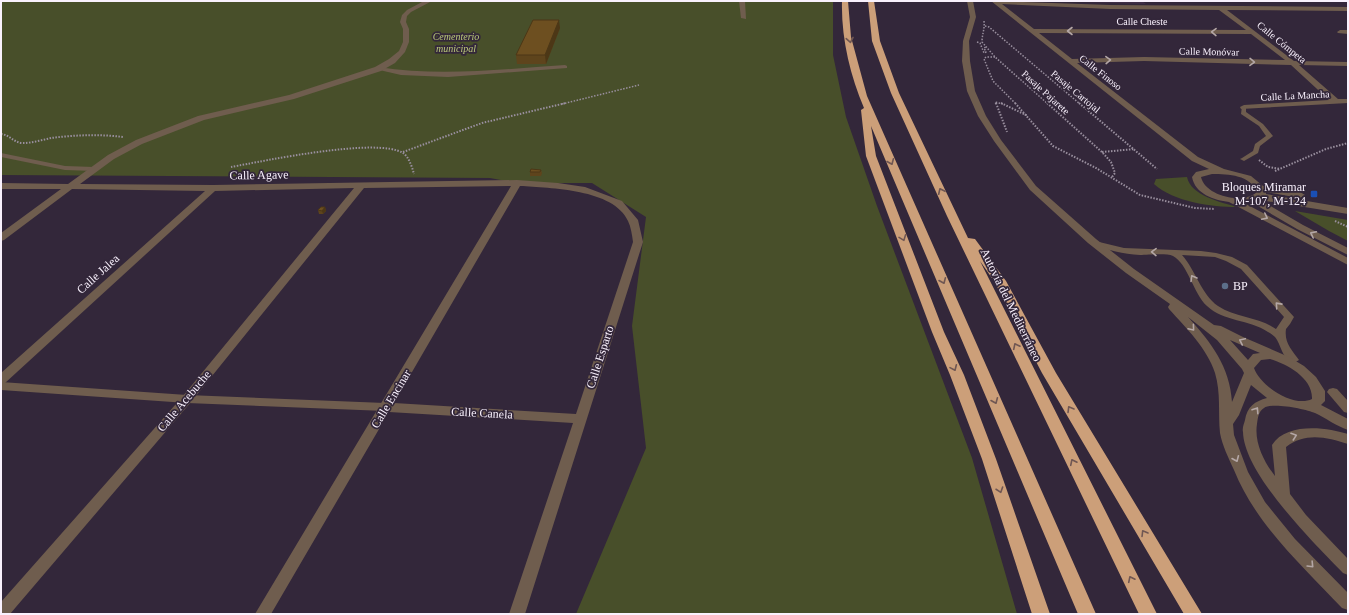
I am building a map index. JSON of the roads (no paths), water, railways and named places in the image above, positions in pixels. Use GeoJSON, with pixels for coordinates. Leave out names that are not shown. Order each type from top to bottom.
{"type":"FeatureCollection","features":[{"type":"Feature","properties":{"kind":"highway"},"geometry":{"type":"LineString","coordinates":[[845,1],[844,10],[863,96],[871,156],[938,332],[957,375],[989,459],[1041,614]]}},
{"type":"Feature","properties":{"kind":"highway","name":"Autovía del Mediterráneo"},"geometry":{"type":"LineString","coordinates":[[871,1],[876,41],[895,93],[952,216],[1148,614]]}},
{"type":"Feature","properties":{"kind":"highway"},"geometry":{"type":"LineString","coordinates":[[863,96],[1087,614]]}},
{"type":"Feature","properties":{"kind":"highway"},"geometry":{"type":"LineString","coordinates":[[952,216],[1000,281],[1049,373],[1191,611]]}},
{"type":"Feature","properties":{"kind":"street"},"geometry":{"type":"LineString","coordinates":[[1,238],[111,157],[144,140],[202,118],[291,97],[378,69],[392,61],[402,52],[406,42],[406,29],[403,22],[404,16],[409,11],[429,1]]}},
{"type":"Feature","properties":{"kind":"street"},"geometry":{"type":"LineString","coordinates":[[970,1],[973,17],[966,41],[966,61],[971,90],[982,116],[998,141],[1033,188],[1092,241],[1155,290],[1200,320],[1239,340],[1278,356],[1294,360],[1317,371],[1348,409]]}},
{"type":"Feature","properties":{"kind":"street","name":"Calle Cómpeta"},"geometry":{"type":"LineString","coordinates":[[1212,1],[1293,63],[1336,102]]}},
{"type":"Feature","properties":{"kind":"street"},"geometry":{"type":"LineString","coordinates":[[997,3],[1110,7],[1348,9]]}},
{"type":"Feature","properties":{"kind":"street","name":"Calle Finoso"},"geometry":{"type":"LineString","coordinates":[[997,3],[1069,62],[1194,159],[1221,171]]}},
{"type":"Feature","properties":{"kind":"street","name":"Calle Cheste"},"geometry":{"type":"LineString","coordinates":[[1031,31],[1253,32]]}},
{"type":"Feature","properties":{"kind":"street"},"geometry":{"type":"LineString","coordinates":[[1340,32],[1348,32]]}},
{"type":"Feature","properties":{"kind":"street","name":"Calle Monóvar"},"geometry":{"type":"LineString","coordinates":[[1069,62],[1144,59],[1348,64]]}},
{"type":"Feature","properties":{"kind":"street","name":"Calle La Mancha"},"geometry":{"type":"LineString","coordinates":[[1244,108],[1348,101]]}},
{"type":"Feature","properties":{"kind":"street"},"geometry":{"type":"LineString","coordinates":[[1194,159],[1199,174]]}},
{"type":"Feature","properties":{"kind":"street"},"geometry":{"type":"LineString","coordinates":[[1348,252],[1300,227],[1258,195],[1250,179],[1221,171],[1212,171],[1199,174],[1196,177],[1195,180],[1198,185],[1211,194],[1230,200],[1268,218],[1300,237],[1348,262]]}},
{"type":"Feature","properties":{"kind":"street","name":"Calle Agave"},"geometry":{"type":"LineString","coordinates":[[1,186],[73,185],[212,188],[517,183]]}},
{"type":"Feature","properties":{"kind":"street","name":"Calle Encinar"},"geometry":{"type":"LineString","coordinates":[[263,614],[517,183]]}},
{"type":"Feature","properties":{"kind":"street","name":"Calle Esparto"},"geometry":{"type":"LineString","coordinates":[[517,183],[585,190],[619,203],[633,220],[638,242],[579,419],[517,614]]}},
{"type":"Feature","properties":{"kind":"street","name":"Calle Acebuche"},"geometry":{"type":"LineString","coordinates":[[1,613],[187,398],[362,185]]}},
{"type":"Feature","properties":{"kind":"street","name":"Calle Jalea"},"geometry":{"type":"LineString","coordinates":[[1,380],[212,188]]}},
{"type":"Feature","properties":{"kind":"street"},"geometry":{"type":"LineString","coordinates":[[1258,195],[1348,211]]}},
{"type":"Feature","properties":{"kind":"street"},"geometry":{"type":"LineString","coordinates":[[1230,200],[1258,195],[1348,203]]}},
{"type":"Feature","properties":{"kind":"street"},"geometry":{"type":"LineString","coordinates":[[1155,290],[1196,332],[1222,373],[1225,389],[1227,435],[1241,472],[1260,506],[1290,544],[1348,603]]}},
{"type":"Feature","properties":{"kind":"street"},"geometry":{"type":"LineString","coordinates":[[1200,320],[1230,346],[1259,386],[1268,393],[1292,403]]}},
{"type":"Feature","properties":{"kind":"street"},"geometry":{"type":"LineString","coordinates":[[1227,422],[1233,415],[1249,371],[1250,364],[1256,358],[1278,356]]}},
{"type":"Feature","properties":{"kind":"street"},"geometry":{"type":"LineString","coordinates":[[1309,406],[1327,402],[1332,398],[1329,384]]}},
{"type":"Feature","properties":{"kind":"street","name":"Calle Canela"},"geometry":{"type":"LineString","coordinates":[[1,386],[187,398],[386,407],[579,419]]}},
{"type":"Feature","properties":{"kind":"street"},"geometry":{"type":"LineString","coordinates":[[1348,425],[1309,406],[1272,401],[1260,404],[1252,414],[1250,432],[1252,447],[1261,468],[1283,494],[1301,519],[1348,569]]}},
{"type":"Feature","properties":{"kind":"street"},"geometry":{"type":"LineString","coordinates":[[1283,494],[1279,445],[1286,438],[1296,434],[1315,432],[1332,434],[1348,439]]}},
{"type":"Feature","properties":{"kind":"lane"},"geometry":{"type":"LineString","coordinates":[[742,1],[744,18]]}},
{"type":"Feature","properties":{"kind":"lane"},"geometry":{"type":"LineString","coordinates":[[378,69],[397,73],[448,76],[565,67]]}},
{"type":"Feature","properties":{"kind":"lane"},"geometry":{"type":"LineString","coordinates":[[1244,108],[1243,113],[1261,125],[1270,136],[1258,146],[1256,152],[1244,159]]}},
{"type":"Feature","properties":{"kind":"lane"},"geometry":{"type":"LineString","coordinates":[[1,155],[65,168],[94,169]]}},
{"type":"Feature","properties":{"kind":"lane"},"geometry":{"type":"LineString","coordinates":[[1092,241],[1111,248],[1135,252]]}},
{"type":"Feature","properties":{"kind":"lane"},"geometry":{"type":"LineString","coordinates":[[1123,266],[1124,257],[1127,253],[1135,252],[1172,252],[1216,255],[1229,259],[1244,267],[1289,317],[1287,322],[1281,328],[1279,336]]}},
{"type":"Feature","properties":{"kind":"lane"},"geometry":{"type":"LineString","coordinates":[[1172,252],[1182,259],[1209,303],[1220,312],[1268,327],[1279,336],[1286,351],[1294,360]]}},
{"type":"Feature","properties":{"kind":"place","name":"Bloques Miramar M-107, M-124"},"geometry":{"type":"Point","coordinates":[1314,194]}},
{"type":"Feature","properties":{"kind":"place","name":"BP"},"geometry":{"type":"Point","coordinates":[1225,286]}},
{"type":"Feature","properties":{"kind":"park label","name":"Cementerio municipal"},"geometry":{"type":"Point","coordinates":[456,42]}}]}
